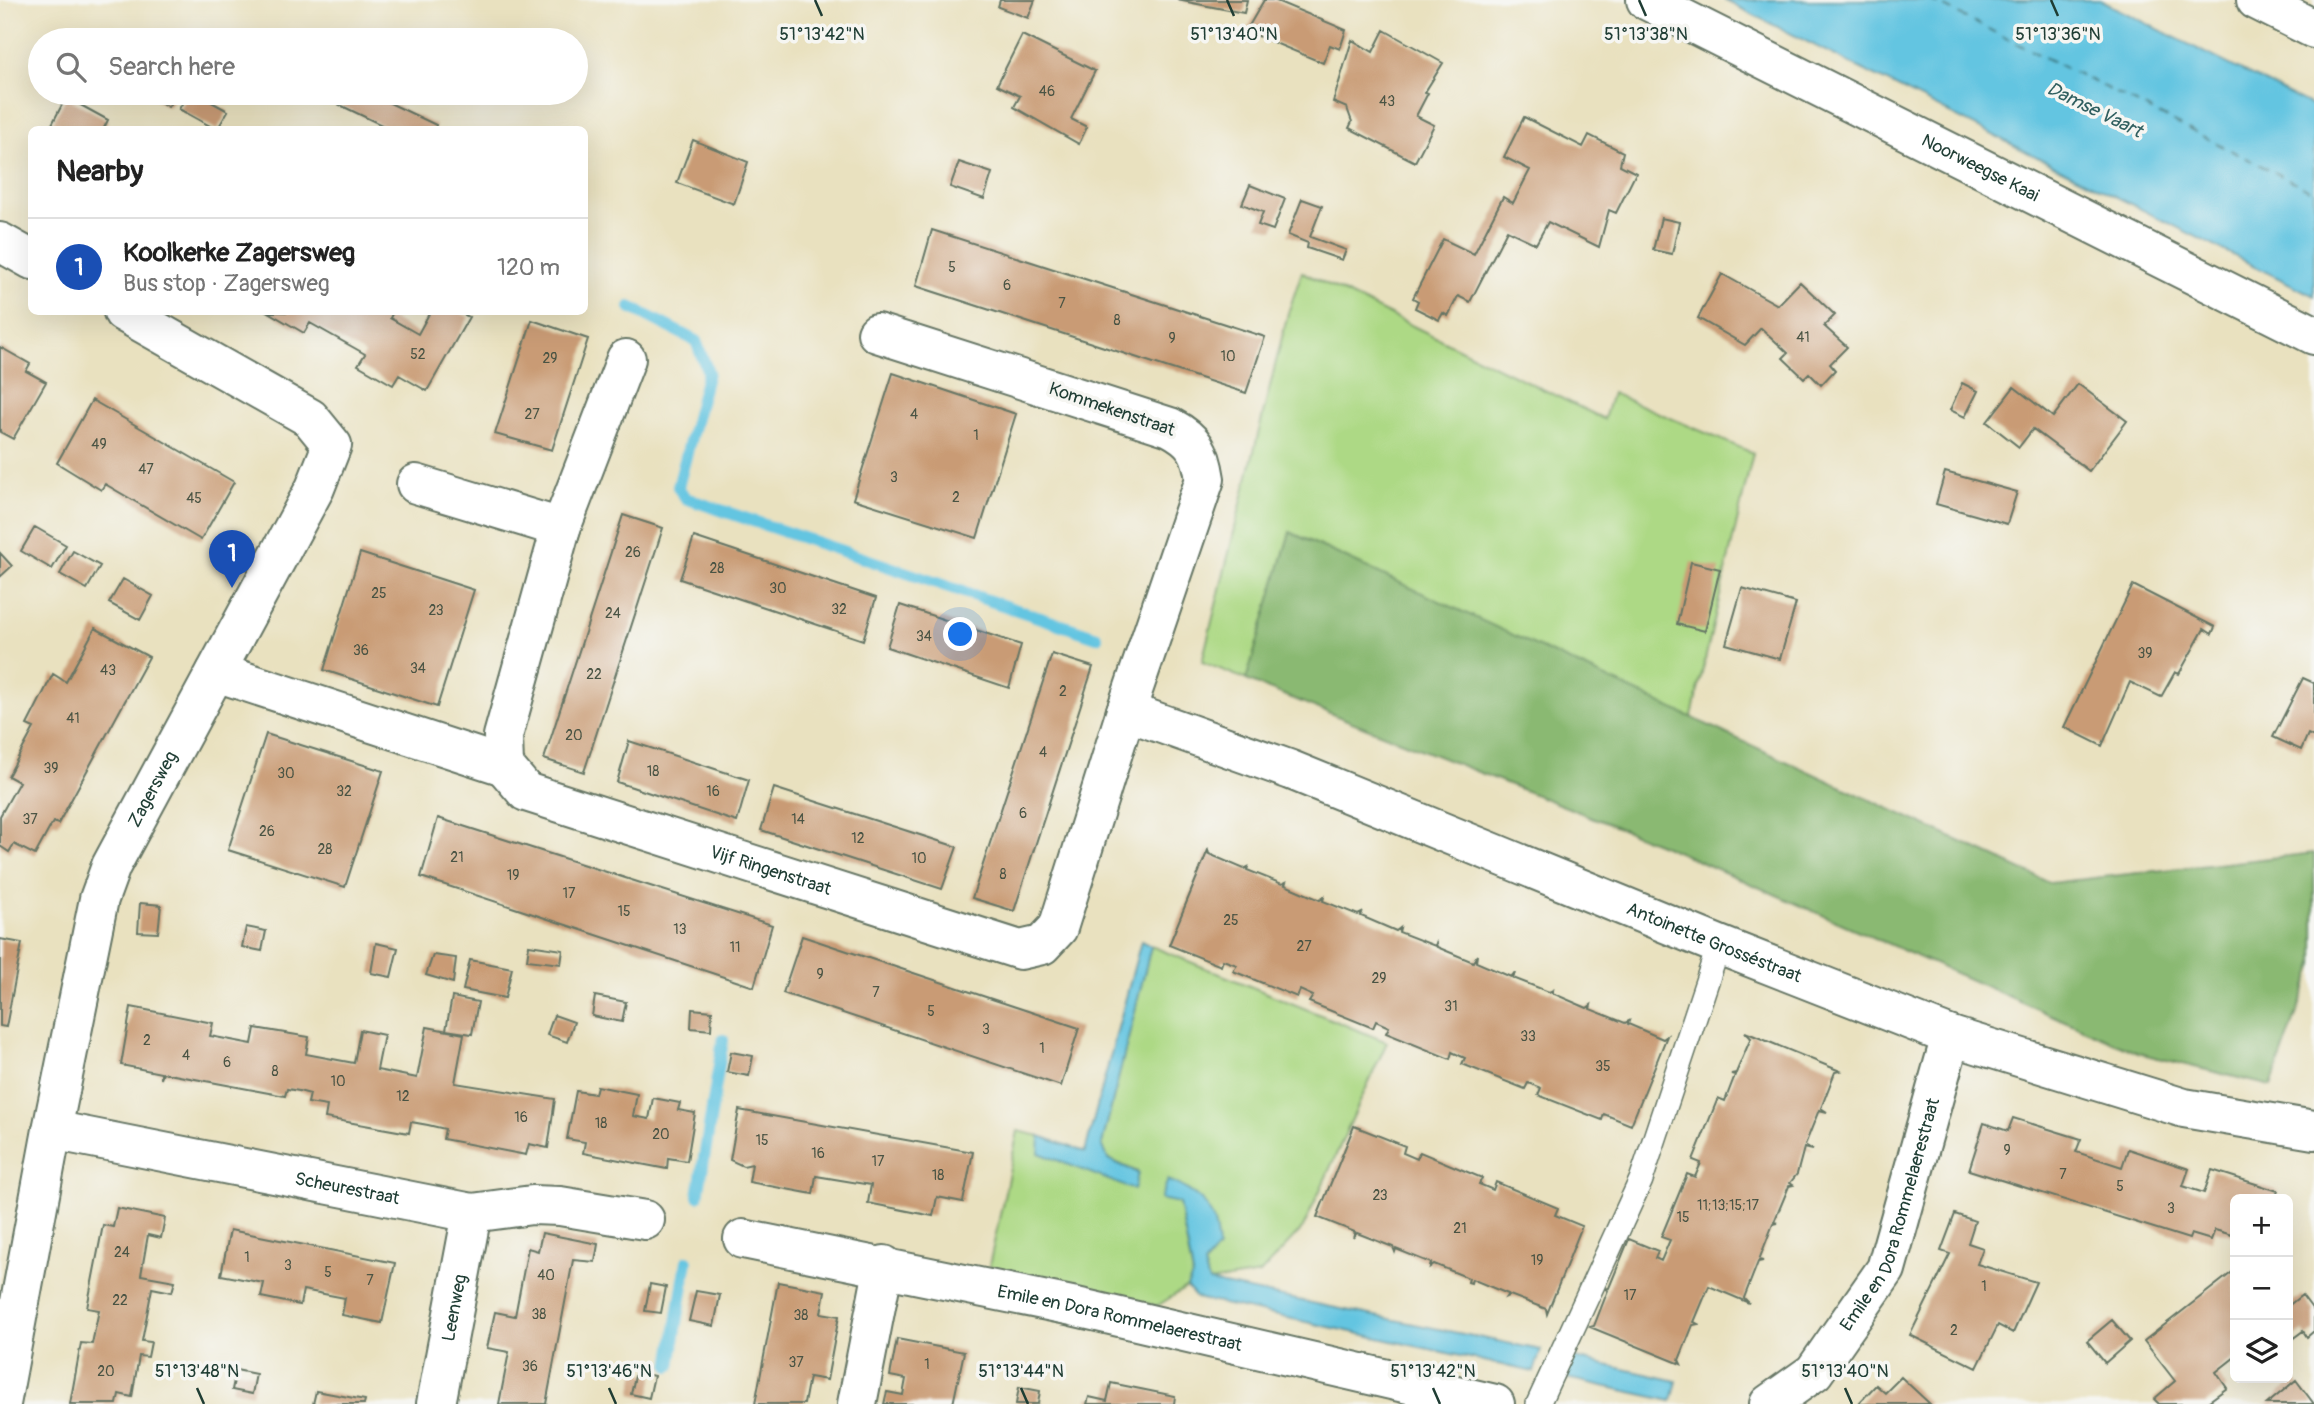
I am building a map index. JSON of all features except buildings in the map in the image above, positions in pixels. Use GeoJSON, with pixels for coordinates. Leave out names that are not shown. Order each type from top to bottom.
{"type":"FeatureCollection","features":[{"type":"Feature","properties":{"kind":"street","name":"Noorweegse Kaai"},"geometry":{"type":"LineString","coordinates":[[1646,0],[2314,335]]}},
{"type":"Feature","properties":{"kind":"street"},"geometry":{"type":"LineString","coordinates":[[2256,0],[2314,29]]}},
{"type":"Feature","properties":{"kind":"street"},"geometry":{"type":"LineString","coordinates":[[0,242],[28,258]]}},
{"type":"Feature","properties":{"kind":"street","name":"Zagersweg"},"geometry":{"type":"LineString","coordinates":[[1,1404],[52,1130],[99,899],[111,866],[314,488],[331,444],[310,418],[128,315]]}},
{"type":"Feature","properties":{"kind":"street","name":"Kommekenstraat"},"geometry":{"type":"LineString","coordinates":[[877,332],[1170,427],[1190,438],[1201,454],[1205,479],[1126,711]]}},
{"type":"Feature","properties":{"kind":"street"},"geometry":{"type":"LineString","coordinates":[[216,672],[504,766],[503,736],[561,528],[626,359]]}},
{"type":"Feature","properties":{"kind":"street"},"geometry":{"type":"LineString","coordinates":[[416,484],[561,528]]}},
{"type":"Feature","properties":{"kind":"street","name":"Vijf Ringenstraat"},"geometry":{"type":"LineString","coordinates":[[504,766],[526,792],[1020,950],[1042,946],[1058,928],[1126,711]]}},
{"type":"Feature","properties":{"kind":"street","name":"Antoinette Grosséstraat"},"geometry":{"type":"LineString","coordinates":[[1126,711],[1291,770],[1719,945],[1951,1036],[2184,1108],[2314,1130]]}},
{"type":"Feature","properties":{"kind":"street","name":"Emile en Dora Rommelaerestraat"},"geometry":{"type":"LineString","coordinates":[[1769,1404],[1814,1372],[1886,1269],[1951,1036]]}},
{"type":"Feature","properties":{"kind":"street","name":"Scheurestraat"},"geometry":{"type":"LineString","coordinates":[[52,1130],[472,1213],[532,1205],[560,1206],[645,1220]]}},
{"type":"Feature","properties":{"kind":"street","name":"Leenweg"},"geometry":{"type":"LineString","coordinates":[[436,1404],[472,1213]]}},
{"type":"Feature","properties":{"kind":"street","name":"Emile en Dora Rommelaerestraat"},"geometry":{"type":"LineString","coordinates":[[743,1239],[884,1265],[1495,1404]]}},
{"type":"Feature","properties":{"kind":"street"},"geometry":{"type":"LineString","coordinates":[[857,1404],[884,1265]]}},
{"type":"Feature","properties":{"kind":"lane"},"geometry":{"type":"LineString","coordinates":[[1538,1404],[1641,1180],[1719,945]]}},
{"type":"Feature","properties":{"kind":"green space"},"geometry":{"type":"Polygon","coordinates":[[[1302,272],[1604,419],[1612,393],[1753,453],[1662,845],[1202,662],[1288,313],[1302,272]]]}},
{"type":"Feature","properties":{"kind":"green space"},"geometry":{"type":"Polygon","coordinates":[[[1290,532],[2050,883],[2314,853],[2314,964],[2271,1086],[2138,1053],[1662,845],[1246,680],[1290,532]]]}},
{"type":"Feature","properties":{"kind":"green space"},"geometry":{"type":"Polygon","coordinates":[[[1151,946],[1387,1042],[1303,1228],[1260,1274],[1209,1282],[1204,1265],[1218,1248],[1179,1203],[1193,1275],[1187,1287],[1157,1306],[989,1266],[1018,1131],[1040,1136],[1040,1153],[1138,1172],[1108,1159],[1102,1144],[1151,946]]]}},
{"type":"Feature","properties":{"kind":"water","name":"Damse Vaart"},"geometry":{"type":"Polygon","coordinates":[[[1724,0],[2100,0],[2314,107],[2314,296],[1724,0]]]}},
{"type":"Feature","properties":{"kind":"water"},"geometry":{"type":"Polygon","coordinates":[[[1141,941],[1151,946],[1102,1144],[1108,1159],[1138,1173],[1134,1190],[1039,1153],[1040,1136],[1085,1152],[1141,941]]]}},
{"type":"Feature","properties":{"kind":"water"},"geometry":{"type":"Polygon","coordinates":[[[1168,1180],[1199,1198],[1214,1222],[1218,1248],[1204,1265],[1209,1282],[1541,1350],[1534,1372],[1196,1298],[1187,1287],[1193,1274],[1179,1203],[1160,1199],[1168,1180]]]}},
{"type":"Feature","properties":{"kind":"water"},"geometry":{"type":"Polygon","coordinates":[[[1570,1357],[1677,1381],[1672,1401],[1562,1377],[1570,1357]]]}},
{"type":"Feature","properties":{"kind":"waterway"},"geometry":{"type":"LineString","coordinates":[[630,307],[696,341],[708,372],[678,487],[685,498],[1097,637]]}},
{"type":"Feature","properties":{"kind":"waterway"},"geometry":{"type":"LineString","coordinates":[[698,1196],[723,1040]]}},
{"type":"Feature","properties":{"kind":"waterway"},"geometry":{"type":"LineString","coordinates":[[670,1366],[687,1261]]}},
{"type":"Feature","properties":{"kind":"ferry route"},"geometry":{"type":"LineString","coordinates":[[1930,0],[2314,192]]}},
{"type":"Feature","properties":{"kind":"place","name":"Koolkerke Zagersweg"},"geometry":{"type":"Point","coordinates":[232,588]}}]}
